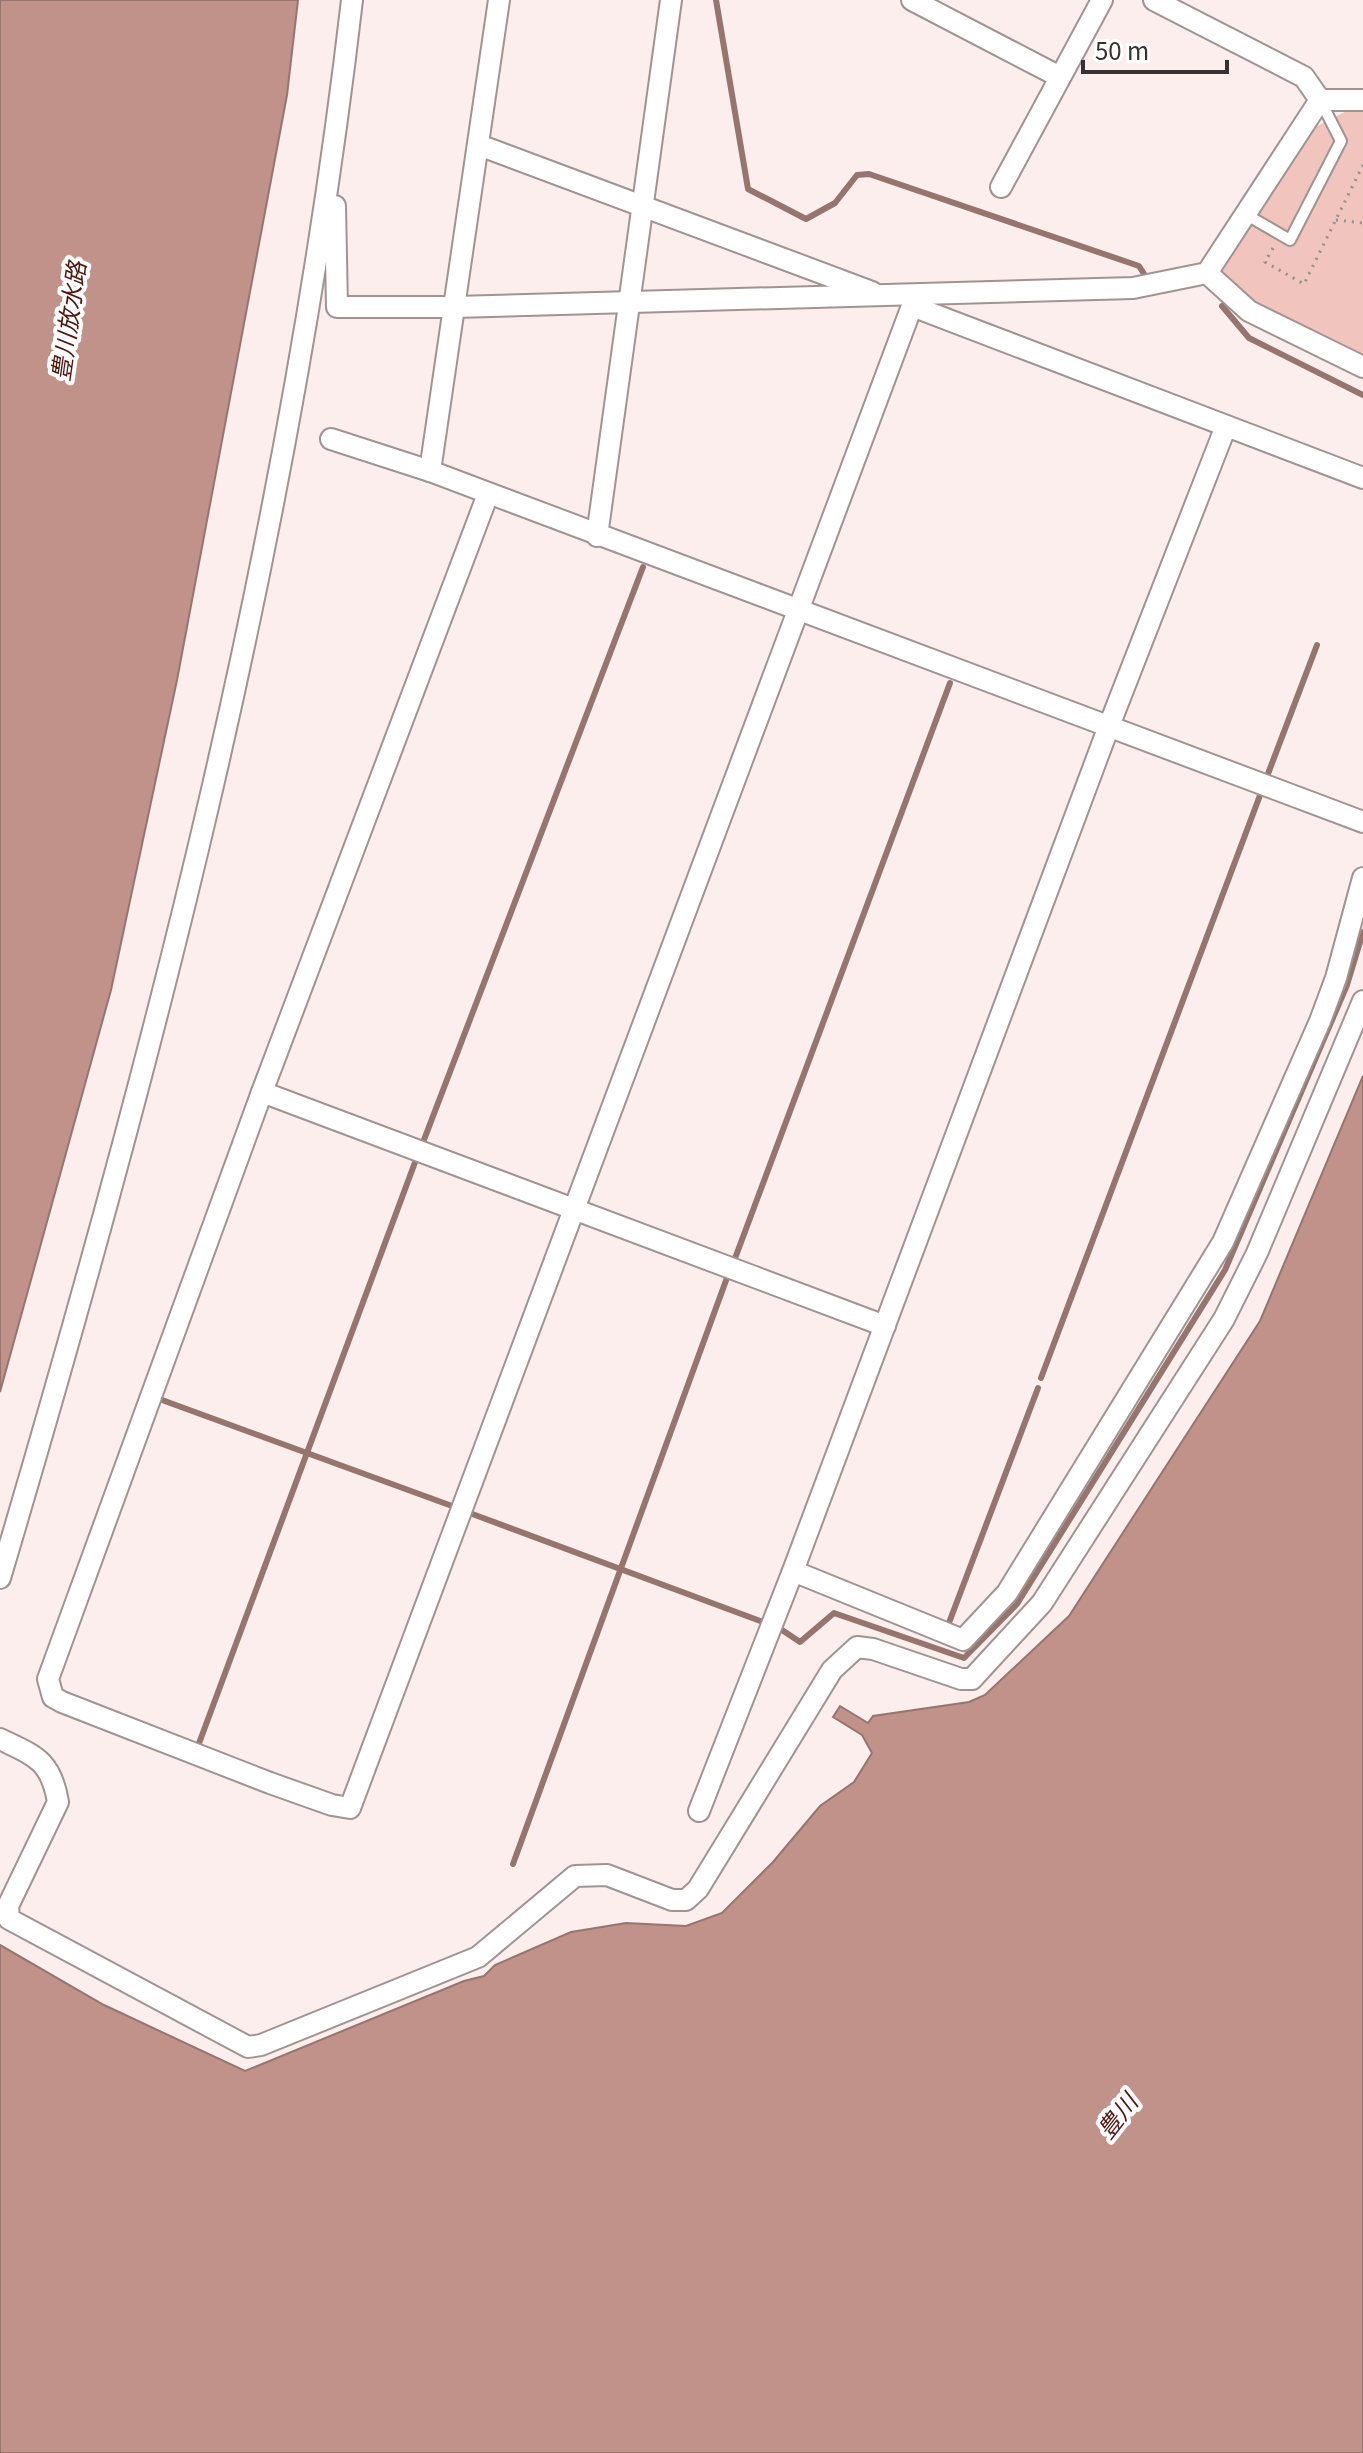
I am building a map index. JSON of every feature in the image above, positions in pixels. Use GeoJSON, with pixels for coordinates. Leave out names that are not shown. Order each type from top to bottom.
{"type":"FeatureCollection","features":[{"type":"Feature","properties":{"kind":"street"},"geometry":{"type":"LineString","coordinates":[[0,1578],[67,1352],[167,987],[248,636],[308,322],[331,182],[352,0]]}},
{"type":"Feature","properties":{"kind":"street"},"geometry":{"type":"LineString","coordinates":[[430,471],[499,0]]}},
{"type":"Feature","properties":{"kind":"street"},"geometry":{"type":"LineString","coordinates":[[597,536],[671,0]]}},
{"type":"Feature","properties":{"kind":"street"},"geometry":{"type":"LineString","coordinates":[[912,0],[1060,77]]}},
{"type":"Feature","properties":{"kind":"street"},"geometry":{"type":"LineString","coordinates":[[1001,187],[1102,0]]}},
{"type":"Feature","properties":{"kind":"street"},"geometry":{"type":"LineString","coordinates":[[1154,0],[1304,77],[1320,100]]}},
{"type":"Feature","properties":{"kind":"street"},"geometry":{"type":"LineString","coordinates":[[331,182],[337,220],[337,307],[882,296],[915,300],[1133,288],[1207,273],[1320,100]]}},
{"type":"Feature","properties":{"kind":"street"},"geometry":{"type":"LineString","coordinates":[[1320,100],[1363,100]]}},
{"type":"Feature","properties":{"kind":"street"},"geometry":{"type":"LineString","coordinates":[[479,145],[882,296]]}},
{"type":"Feature","properties":{"kind":"street"},"geometry":{"type":"LineString","coordinates":[[1207,273],[1249,311],[1363,367]]}},
{"type":"Feature","properties":{"kind":"street"},"geometry":{"type":"LineString","coordinates":[[915,300],[1363,478]]}},
{"type":"Feature","properties":{"kind":"street"},"geometry":{"type":"LineString","coordinates":[[488,494],[262,1092],[48,1679],[53,1697],[62,1702],[270,1783],[332,1805],[350,1808],[915,300]]}},
{"type":"Feature","properties":{"kind":"street"},"geometry":{"type":"LineString","coordinates":[[699,1811],[793,1571],[1109,726],[1226,426]]}},
{"type":"Feature","properties":{"kind":"street"},"geometry":{"type":"LineString","coordinates":[[331,439],[430,471],[1363,822]]}},
{"type":"Feature","properties":{"kind":"street"},"geometry":{"type":"LineString","coordinates":[[793,1571],[963,1640],[1007,1593],[1223,1242],[1320,1021],[1336,978],[1363,878]]}},
{"type":"Feature","properties":{"kind":"street"},"geometry":{"type":"LineString","coordinates":[[0,1739],[35,1756],[49,1769],[58,1802],[8,1906],[9,1919],[248,2047],[261,2045],[478,1957],[575,1876],[607,1875],[672,1900],[686,1900],[698,1889],[832,1670],[846,1655],[857,1647],[873,1649],[961,1679],[972,1679],[1042,1603],[1224,1319],[1257,1253],[1363,1001]]}},
{"type":"Feature","properties":{"kind":"street"},"geometry":{"type":"LineString","coordinates":[[262,1092],[885,1326]]}},
{"type":"Feature","properties":{"kind":"lane"},"geometry":{"type":"LineString","coordinates":[[1245,214],[1290,240],[1341,141],[1320,100]]}},
{"type":"Feature","properties":{"kind":"path"},"geometry":{"type":"LineString","coordinates":[[1336,220],[1363,223]]}},
{"type":"Feature","properties":{"kind":"shaded area"},"geometry":{"type":"Polygon","coordinates":[[[1363,109],[1363,358],[1255,307],[1220,272],[1307,131],[1349,110],[1363,109]]]}},
{"type":"Feature","properties":{"kind":"water","name":"豊川放水路"},"geometry":{"type":"Polygon","coordinates":[[[0,0],[298,0],[287,95],[177,680],[111,990],[0,1392],[0,0]]]}},
{"type":"Feature","properties":{"kind":"water","name":"豊川"},"geometry":{"type":"Polygon","coordinates":[[[1363,1076],[1363,2453],[0,2453],[0,1945],[104,2005],[245,2071],[464,1981],[484,1976],[495,1965],[571,1932],[626,1923],[686,1926],[722,1913],[773,1862],[820,1806],[854,1782],[872,1753],[862,1735],[833,1717],[840,1706],[868,1723],[873,1716],[969,1702],[985,1695],[1069,1616],[1260,1321],[1363,1076]]]}},
{"type":"Feature","properties":{"kind":"waterway"},"geometry":{"type":"LineString","coordinates":[[716,0],[748,189],[806,219],[835,203],[857,175],[869,174],[1139,266],[1146,277]]}},
{"type":"Feature","properties":{"kind":"waterway"},"geometry":{"type":"LineString","coordinates":[[1222,306],[1249,338],[1363,395]]}},
{"type":"Feature","properties":{"kind":"waterway"},"geometry":{"type":"LineString","coordinates":[[422,1145],[643,567]]}},
{"type":"Feature","properties":{"kind":"waterway"},"geometry":{"type":"LineString","coordinates":[[1266,779],[1317,645]]}},
{"type":"Feature","properties":{"kind":"waterway"},"geometry":{"type":"LineString","coordinates":[[734,1261],[950,683]]}},
{"type":"Feature","properties":{"kind":"waterway"},"geometry":{"type":"LineString","coordinates":[[1041,1378],[1262,790]]}},
{"type":"Feature","properties":{"kind":"waterway"},"geometry":{"type":"LineString","coordinates":[[782,1630],[800,1642],[834,1613],[964,1658],[1017,1604],[1225,1270],[1347,985],[1363,932]]}},
{"type":"Feature","properties":{"kind":"waterway"},"geometry":{"type":"LineString","coordinates":[[198,1746],[417,1157]]}},
{"type":"Feature","properties":{"kind":"waterway"},"geometry":{"type":"LineString","coordinates":[[513,1864],[728,1275]]}},
{"type":"Feature","properties":{"kind":"waterway"},"geometry":{"type":"LineString","coordinates":[[947,1628],[1038,1388]]}},
{"type":"Feature","properties":{"kind":"waterway"},"geometry":{"type":"LineString","coordinates":[[162,1400],[452,1506]]}},
{"type":"Feature","properties":{"kind":"waterway"},"geometry":{"type":"LineString","coordinates":[[467,1512],[763,1622]]}}]}
